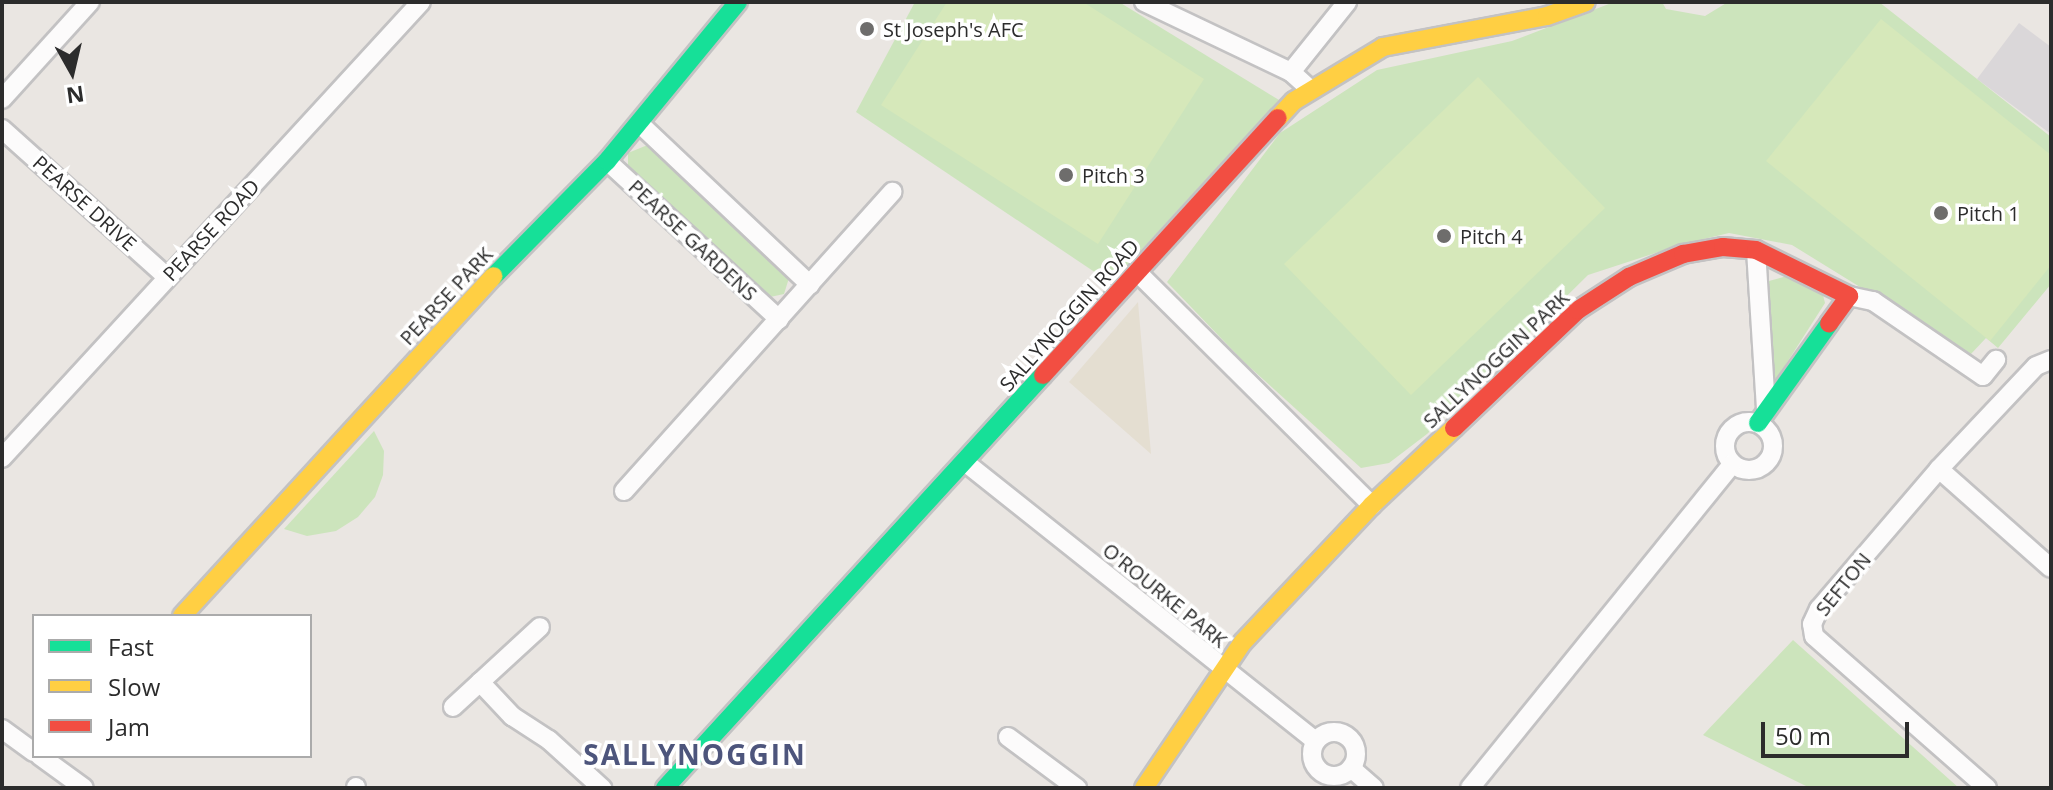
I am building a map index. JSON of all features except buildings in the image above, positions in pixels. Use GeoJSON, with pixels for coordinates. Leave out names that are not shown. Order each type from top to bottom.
{"type":"FeatureCollection","features":[{"type":"Feature","properties":{"kind":"street"},"geometry":{"type":"LineString","coordinates":[[2,99],[90,2]]}},
{"type":"Feature","properties":{"kind":"street","name":"PEARSE ROAD"},"geometry":{"type":"LineString","coordinates":[[2,458],[421,2]]}},
{"type":"Feature","properties":{"kind":"street","name":"PEARSE PARK"},"geometry":{"type":"LineString","coordinates":[[184,614],[489,281],[607,161],[738,2]]}},
{"type":"Feature","properties":{"kind":"street"},"geometry":{"type":"LineString","coordinates":[[1144,2],[1291,72],[1311,90]]}},
{"type":"Feature","properties":{"kind":"street"},"geometry":{"type":"LineString","coordinates":[[1291,72],[1347,2]]}},
{"type":"Feature","properties":{"kind":"street","name":"SALLYNOGGIN ROAD"},"geometry":{"type":"LineString","coordinates":[[665,788],[966,463],[1260,137],[1311,90],[1383,47],[1547,16],[1586,2]]}},
{"type":"Feature","properties":{"kind":"street"},"geometry":{"type":"LineString","coordinates":[[640,124],[810,285]]}},
{"type":"Feature","properties":{"kind":"street","name":"PEARSE DRIVE"},"geometry":{"type":"LineString","coordinates":[[2,129],[167,277]]}},
{"type":"Feature","properties":{"kind":"street","name":"PEARSE GARDENS"},"geometry":{"type":"LineString","coordinates":[[607,161],[779,319]]}},
{"type":"Feature","properties":{"kind":"street"},"geometry":{"type":"LineString","coordinates":[[624,491],[892,192]]}},
{"type":"Feature","properties":{"kind":"street","name":"SALLYNOGGIN PARK"},"geometry":{"type":"LineString","coordinates":[[1226,672],[1243,642],[1372,505],[1591,302],[1629,277],[1683,254],[1723,247],[1756,250],[1849,296]]}},
{"type":"Feature","properties":{"kind":"street"},"geometry":{"type":"LineString","coordinates":[[1756,250],[1762,416],[1773,441],[1771,457],[1752,470],[1732,464],[1724,447],[1729,432],[1742,422],[1762,416],[1849,296],[1873,301],[1983,376],[1996,360]]}},
{"type":"Feature","properties":{"kind":"street"},"geometry":{"type":"LineString","coordinates":[[1137,272],[1372,505]]}},
{"type":"Feature","properties":{"kind":"street","name":"SEFTON"},"geometry":{"type":"LineString","coordinates":[[1987,788],[1814,636],[1819,609],[1939,469],[2036,366],[2051,360]]}},
{"type":"Feature","properties":{"kind":"street","name":"O'ROURKE PARK"},"geometry":{"type":"LineString","coordinates":[[966,463],[1226,672],[1144,788]]}},
{"type":"Feature","properties":{"kind":"street"},"geometry":{"type":"LineString","coordinates":[[1470,788],[1732,464]]}},
{"type":"Feature","properties":{"kind":"street"},"geometry":{"type":"LineString","coordinates":[[1939,469],[2051,568]]}},
{"type":"Feature","properties":{"kind":"street"},"geometry":{"type":"LineString","coordinates":[[453,707],[540,627]]}},
{"type":"Feature","properties":{"kind":"street"},"geometry":{"type":"LineString","coordinates":[[1226,672],[1316,741]]}},
{"type":"Feature","properties":{"kind":"street"},"geometry":{"type":"LineString","coordinates":[[480,682],[512,716],[549,740],[602,788]]}},
{"type":"Feature","properties":{"kind":"street"},"geometry":{"type":"LineString","coordinates":[[2,729],[32,751]]}},
{"type":"Feature","properties":{"kind":"street"},"geometry":{"type":"LineString","coordinates":[[1332,733],[1348,738],[1355,749],[1351,768],[1332,777],[1319,771],[1312,756],[1316,741],[1332,733]]}},
{"type":"Feature","properties":{"kind":"street"},"geometry":{"type":"LineString","coordinates":[[1008,737],[1077,788]]}},
{"type":"Feature","properties":{"kind":"street"},"geometry":{"type":"LineString","coordinates":[[49,758],[84,788]]}},
{"type":"Feature","properties":{"kind":"street"},"geometry":{"type":"LineString","coordinates":[[1351,768],[1374,788]]}},
{"type":"Feature","properties":{"kind":"shaded area"},"geometry":{"type":"Polygon","coordinates":[[[2019,23],[2051,47],[2051,134],[1977,79],[2019,23]]]}},
{"type":"Feature","properties":{"kind":"shaded area"},"geometry":{"type":"Polygon","coordinates":[[[1138,302],[1151,454],[1069,382],[1138,302]]]}},
{"type":"Feature","properties":{"kind":"green space","name":"Pitch 3"},"geometry":{"type":"Polygon","coordinates":[[[915,2],[1119,2],[1279,100],[1111,283],[856,112],[915,2]]]}},
{"type":"Feature","properties":{"kind":"green space","name":"Pitch 3"},"geometry":{"type":"Polygon","coordinates":[[[947,2],[1083,2],[1204,79],[1098,244],[881,105],[947,2]]]}},
{"type":"Feature","properties":{"kind":"green space"},"geometry":{"type":"Polygon","coordinates":[[[1614,2],[1662,2],[1666,9],[1705,16],[1728,2],[1879,2],[2051,137],[2051,284],[1998,348],[1986,338],[1970,355],[1792,245],[1729,233],[1683,244],[1588,275],[1427,434],[1389,463],[1361,468],[1244,362],[1167,282],[1280,133],[1377,70],[1512,41],[1614,2]]]}},
{"type":"Feature","properties":{"kind":"green space","name":"Pitch 1"},"geometry":{"type":"Polygon","coordinates":[[[1881,19],[2051,155],[2051,265],[1990,341],[1766,161],[1881,19]]]}},
{"type":"Feature","properties":{"kind":"green space","name":"Pitch 4"},"geometry":{"type":"Polygon","coordinates":[[[1478,77],[1605,208],[1411,395],[1284,264],[1478,77]]]}},
{"type":"Feature","properties":{"kind":"green space"},"geometry":{"type":"Polygon","coordinates":[[[650,144],[789,278],[784,294],[770,297],[628,170],[628,153],[650,144]]]}},
{"type":"Feature","properties":{"kind":"green space"},"geometry":{"type":"Polygon","coordinates":[[[1787,276],[1822,291],[1825,303],[1770,389],[1769,281],[1787,276]]]}},
{"type":"Feature","properties":{"kind":"green space"},"geometry":{"type":"Polygon","coordinates":[[[374,431],[384,451],[383,475],[375,497],[358,517],[336,531],[307,536],[284,529],[374,431]]]}},
{"type":"Feature","properties":{"kind":"green space"},"geometry":{"type":"Polygon","coordinates":[[[1793,640],[1959,788],[1810,788],[1703,735],[1793,640]]]}},
{"type":"Feature","properties":{"kind":"traffic: fast"},"geometry":{"type":"LineString","coordinates":[[494,276],[607,161],[738,2]]}},
{"type":"Feature","properties":{"kind":"traffic: fast"},"geometry":{"type":"LineString","coordinates":[[1758,423],[1829,324]]}},
{"type":"Feature","properties":{"kind":"traffic: fast"},"geometry":{"type":"LineString","coordinates":[[665,788],[1043,375]]}},
{"type":"Feature","properties":{"kind":"traffic: slow"},"geometry":{"type":"LineString","coordinates":[[1278,118],[1294,101],[1383,47],[1547,16],[1586,2]]}},
{"type":"Feature","properties":{"kind":"traffic: slow"},"geometry":{"type":"LineString","coordinates":[[184,614],[494,276]]}},
{"type":"Feature","properties":{"kind":"traffic: slow"},"geometry":{"type":"LineString","coordinates":[[1144,788],[1243,642],[1372,505],[1454,428]]}},
{"type":"Feature","properties":{"kind":"traffic: jam"},"geometry":{"type":"LineString","coordinates":[[1043,375],[1278,118]]}},
{"type":"Feature","properties":{"kind":"traffic: jam"},"geometry":{"type":"LineString","coordinates":[[1454,428],[1578,310],[1629,277],[1683,254],[1723,247],[1756,250],[1849,296],[1829,324]]}},
{"type":"Feature","properties":{"kind":"place","name":"St Joseph's AFC"},"geometry":{"type":"Point","coordinates":[867,29]}},
{"type":"Feature","properties":{"kind":"place","name":"Pitch 3"},"geometry":{"type":"Point","coordinates":[1066,175]}},
{"type":"Feature","properties":{"kind":"place","name":"Pitch 1"},"geometry":{"type":"Point","coordinates":[1941,213]}},
{"type":"Feature","properties":{"kind":"place","name":"Pitch 4"},"geometry":{"type":"Point","coordinates":[1444,236]}},
{"type":"Feature","properties":{"kind":"district","name":"SALLYNOGGIN"},"geometry":{"type":"Point","coordinates":[695,754]}}]}
